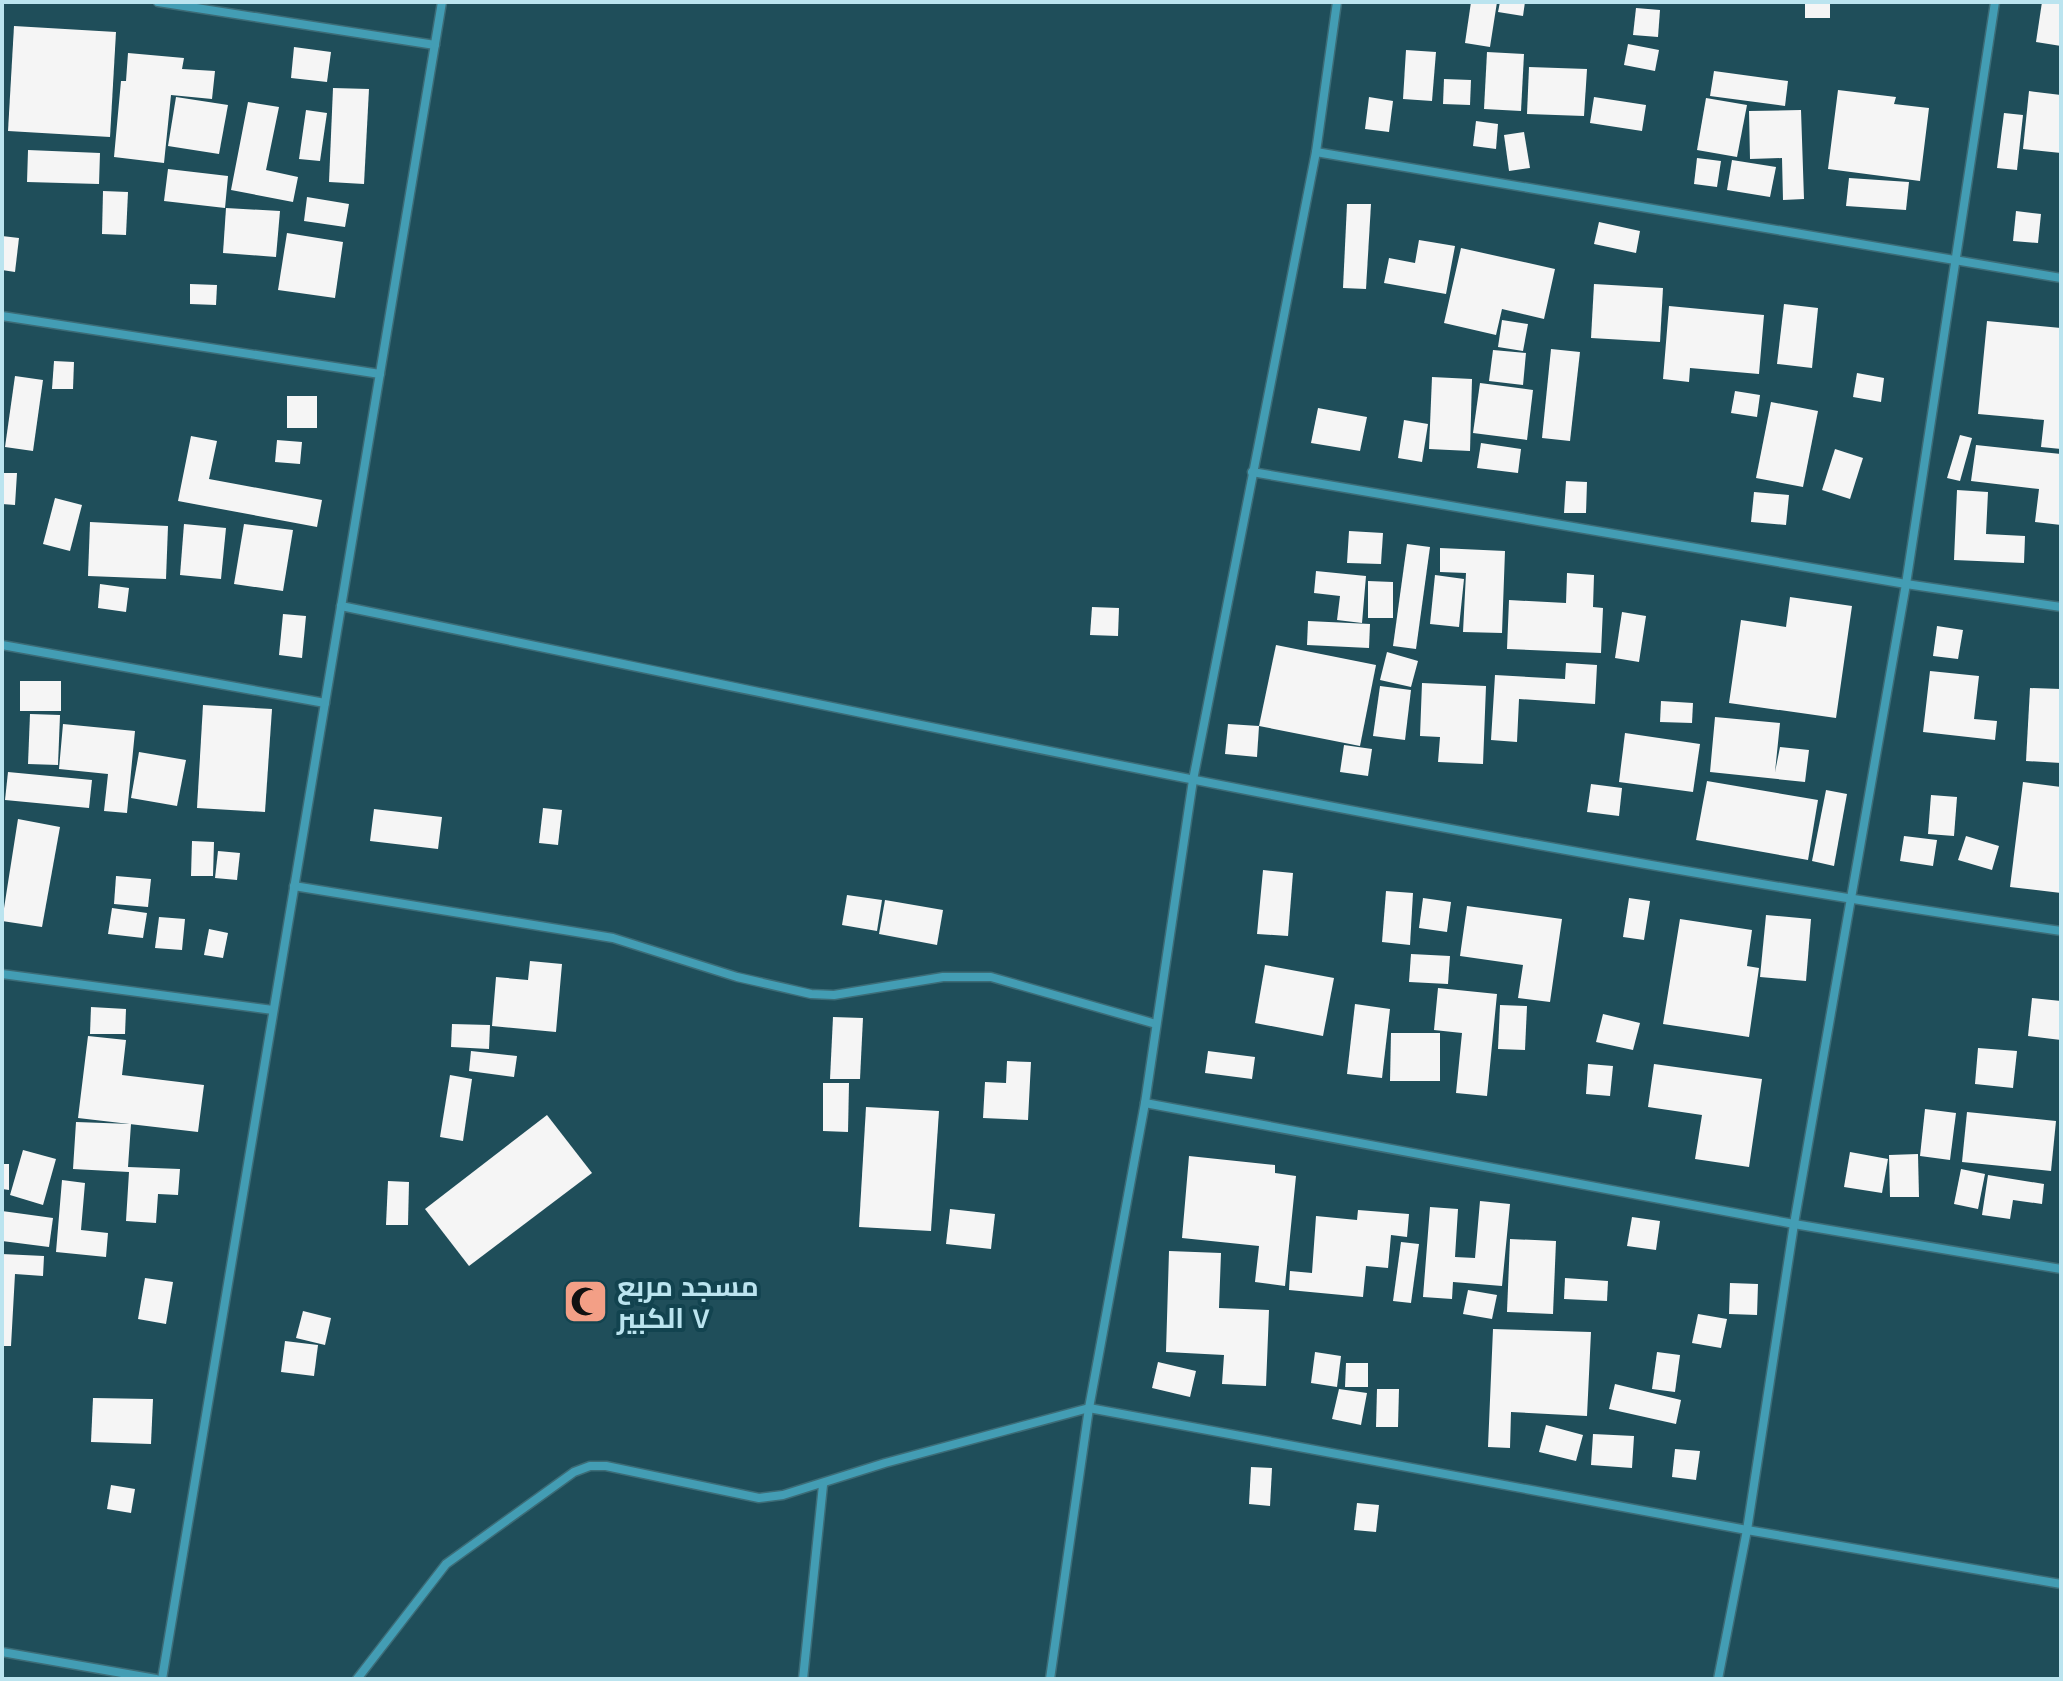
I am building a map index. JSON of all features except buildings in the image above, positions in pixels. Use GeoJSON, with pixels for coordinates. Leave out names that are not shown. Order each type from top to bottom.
{"type":"FeatureCollection","features":[{"type":"Feature","properties":{"kind":"street"},"geometry":{"type":"LineString","coordinates":[[158,2],[435,45]]}},
{"type":"Feature","properties":{"kind":"street"},"geometry":{"type":"LineString","coordinates":[[162,1679],[442,2]]}},
{"type":"Feature","properties":{"kind":"street"},"geometry":{"type":"LineString","coordinates":[[1050,1679],[1089,1408],[1145,1103],[1193,780],[1316,152],[1337,2]]}},
{"type":"Feature","properties":{"kind":"street"},"geometry":{"type":"LineString","coordinates":[[1718,1679],[1747,1530],[1794,1224],[1906,584],[1995,2]]}},
{"type":"Feature","properties":{"kind":"street"},"geometry":{"type":"LineString","coordinates":[[1316,152],[2061,278]]}},
{"type":"Feature","properties":{"kind":"street"},"geometry":{"type":"LineString","coordinates":[[2,316],[380,374]]}},
{"type":"Feature","properties":{"kind":"street"},"geometry":{"type":"LineString","coordinates":[[1252,472],[1906,584],[2061,607]]}},
{"type":"Feature","properties":{"kind":"street"},"geometry":{"type":"LineString","coordinates":[[341,606],[1193,780],[1850,900],[2061,931]]}},
{"type":"Feature","properties":{"kind":"street"},"geometry":{"type":"LineString","coordinates":[[2,645],[325,703]]}},
{"type":"Feature","properties":{"kind":"street"},"geometry":{"type":"LineString","coordinates":[[294,886],[613,938],[737,977],[811,994],[834,995],[943,977],[991,977],[1156,1024]]}},
{"type":"Feature","properties":{"kind":"street"},"geometry":{"type":"LineString","coordinates":[[2,974],[273,1010]]}},
{"type":"Feature","properties":{"kind":"street"},"geometry":{"type":"LineString","coordinates":[[1145,1103],[1794,1224],[2061,1269]]}},
{"type":"Feature","properties":{"kind":"street"},"geometry":{"type":"LineString","coordinates":[[357,1679],[446,1564],[574,1472],[590,1466],[606,1466],[759,1498],[823,1485],[885,1463],[1089,1408],[1747,1530],[2061,1584]]}},
{"type":"Feature","properties":{"kind":"street"},"geometry":{"type":"LineString","coordinates":[[803,1679],[823,1485]]}},
{"type":"Feature","properties":{"kind":"street"},"geometry":{"type":"LineString","coordinates":[[2,1652],[156,1679]]}},
{"type":"Feature","properties":{"kind":"place","name":"مسجد مربع ٧ الكبير"},"geometry":{"type":"Point","coordinates":[586,1302]}}]}
